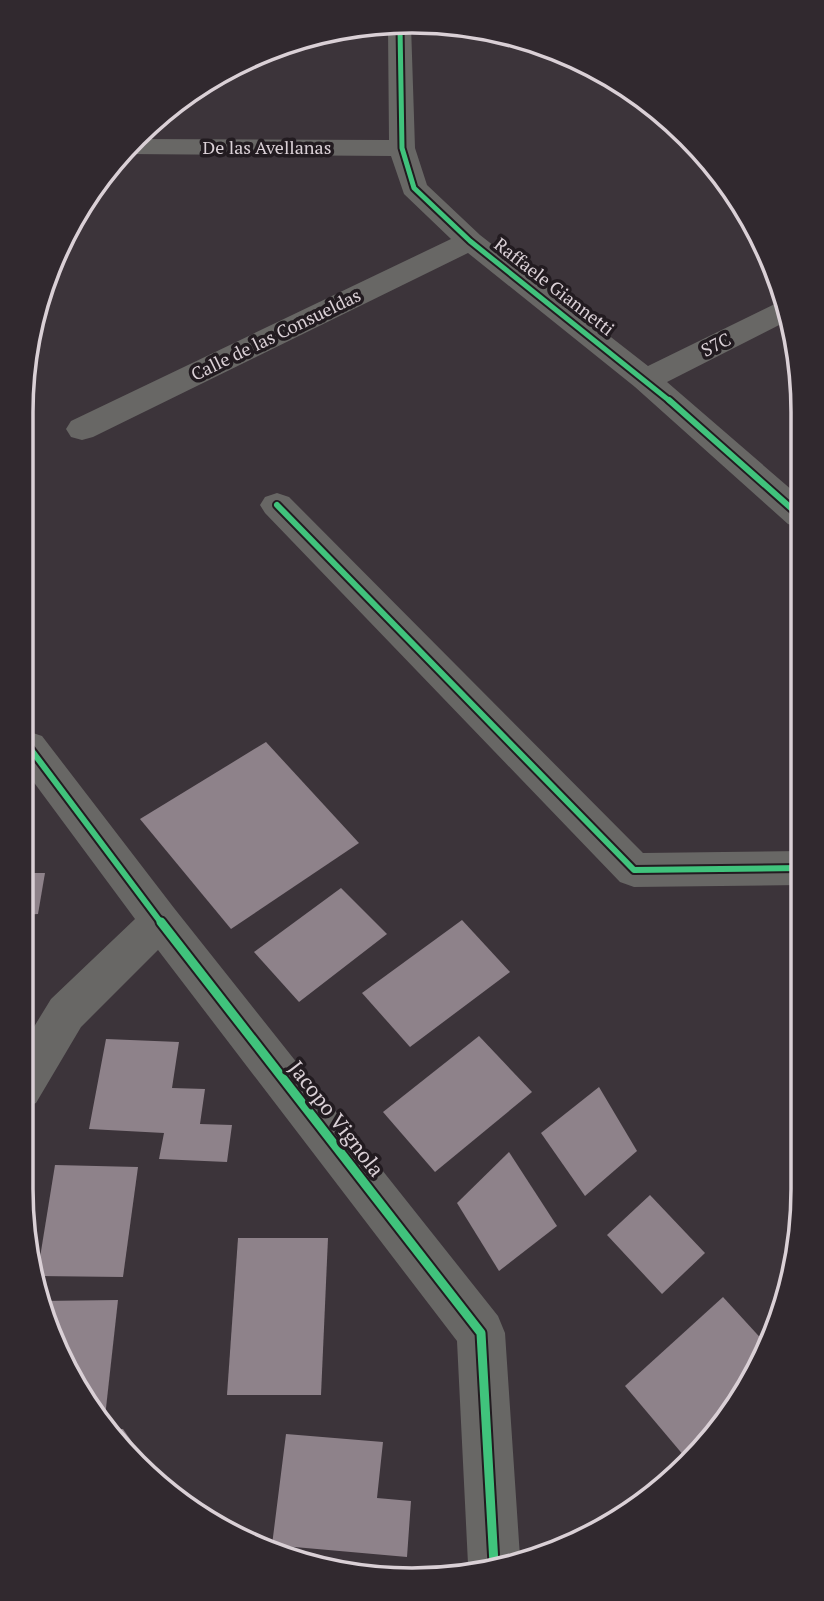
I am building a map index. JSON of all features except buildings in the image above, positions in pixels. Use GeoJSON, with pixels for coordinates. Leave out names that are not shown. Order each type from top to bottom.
{"type":"FeatureCollection","features":[{"type":"Feature","properties":{"kind":"street","name":"Raffaele Giannetti"},"geometry":{"type":"LineString","coordinates":[[400,33],[402,148],[414,188],[470,241],[646,380],[791,508]]}},
{"type":"Feature","properties":{"kind":"street","name":"De las Avellanas"},"geometry":{"type":"LineString","coordinates":[[140,148],[402,148]]}},
{"type":"Feature","properties":{"kind":"street","name":"Calle de las Consueldas"},"geometry":{"type":"LineString","coordinates":[[82,429],[470,241]]}},
{"type":"Feature","properties":{"kind":"street","name":"S7C"},"geometry":{"type":"LineString","coordinates":[[646,380],[778,313]]}},
{"type":"Feature","properties":{"kind":"street"},"geometry":{"type":"LineString","coordinates":[[276,505],[634,870],[791,868]]}},
{"type":"Feature","properties":{"kind":"street","name":"Jacopo Vignola"},"geometry":{"type":"LineString","coordinates":[[33,752],[160,921],[481,1333],[494,1558]]}},
{"type":"Feature","properties":{"kind":"street"},"geometry":{"type":"LineString","coordinates":[[33,1068],[66,1013],[160,921]]}},
{"type":"Feature","properties":{"kind":"cycle path"},"geometry":{"type":"LineString","coordinates":[[400,33],[402,148],[414,188],[470,241],[646,380],[791,508]]}},
{"type":"Feature","properties":{"kind":"cycle path"},"geometry":{"type":"LineString","coordinates":[[277,505],[634,870],[791,868]]}},
{"type":"Feature","properties":{"kind":"cycle path"},"geometry":{"type":"LineString","coordinates":[[33,752],[160,921],[481,1333],[494,1558]]}}]}
